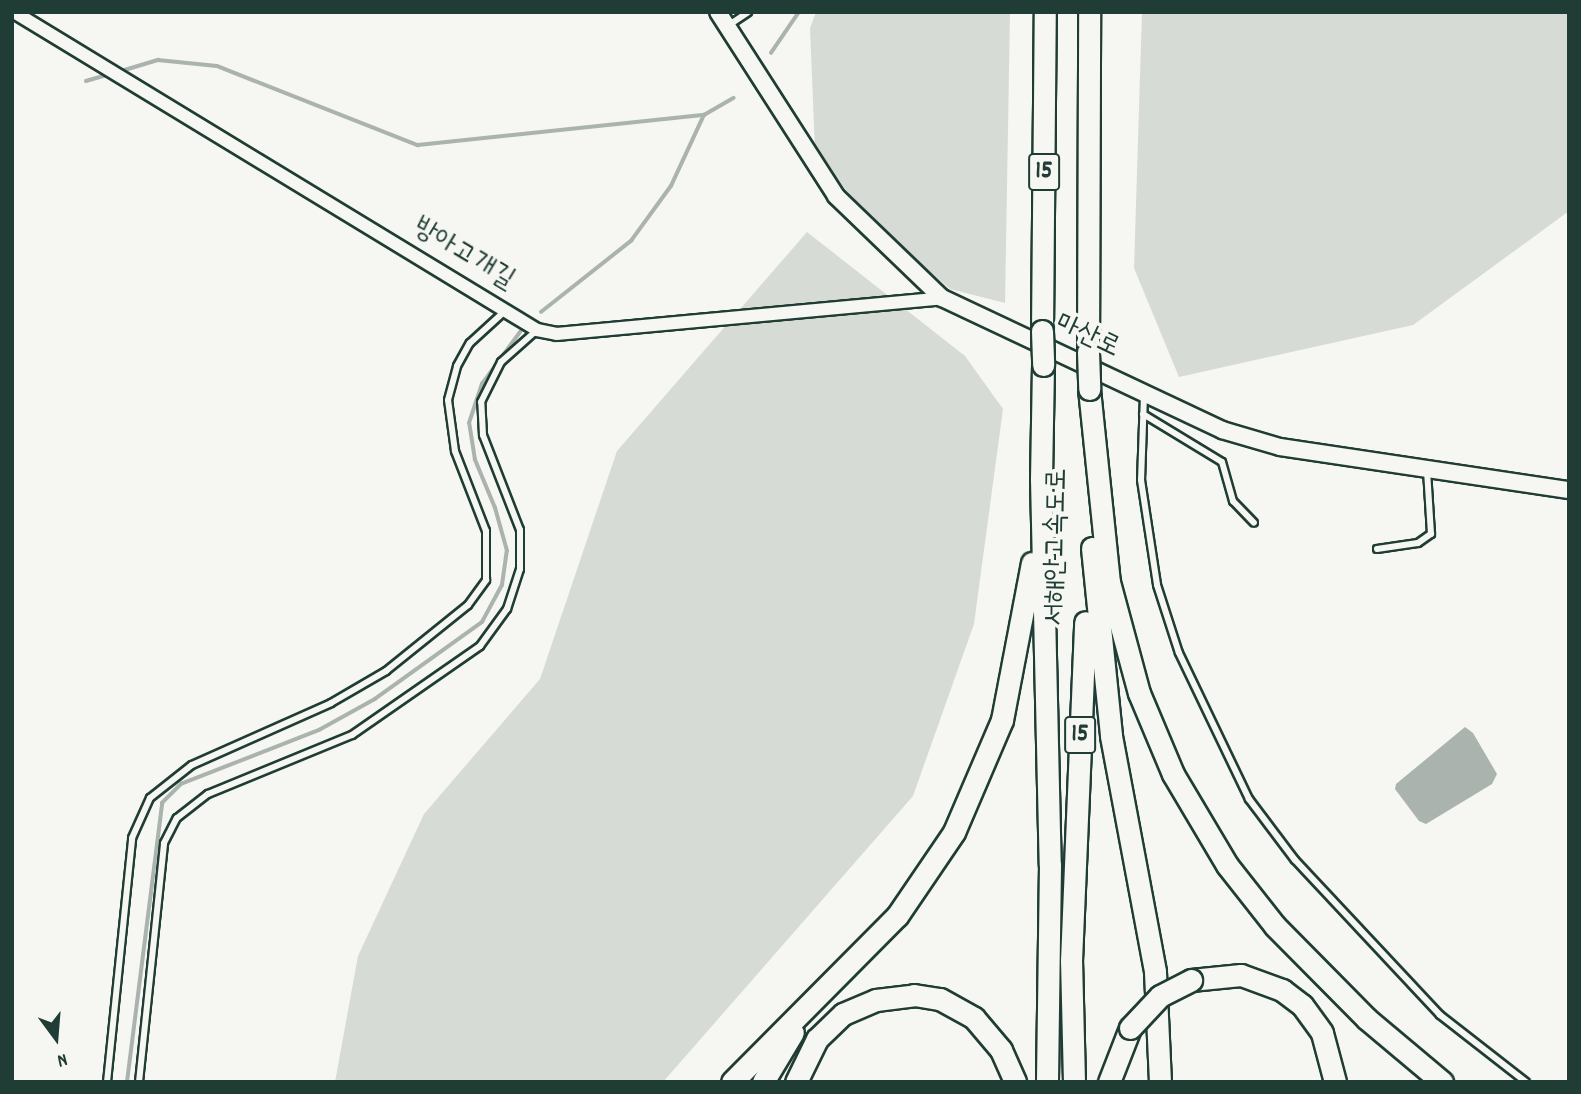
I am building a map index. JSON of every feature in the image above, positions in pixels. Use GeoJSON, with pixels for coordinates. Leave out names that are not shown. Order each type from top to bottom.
{"type":"FeatureCollection","features":[{"type":"Feature","properties":{"kind":"highway","name":"서해안고속도로"},"geometry":{"type":"LineString","coordinates":[[1045,12],[1041,479],[1050,865],[1047,1082]]}},
{"type":"Feature","properties":{"kind":"highway","name":"서해안고속도로"},"geometry":{"type":"LineString","coordinates":[[1074,1082],[1071,961],[1087,590],[1088,12]]}},
{"type":"Feature","properties":{"kind":"highway"},"geometry":{"type":"LineString","coordinates":[[1089,389],[1096,618],[1111,736],[1156,972],[1160,1082]]}},
{"type":"Feature","properties":{"kind":"highway"},"geometry":{"type":"LineString","coordinates":[[1089,389],[1097,494],[1114,603],[1139,693],[1179,786],[1227,865],[1275,926],[1367,1019],[1443,1082]]}},
{"type":"Feature","properties":{"kind":"highway"},"geometry":{"type":"LineString","coordinates":[[732,1082],[897,916],[939,858],[968,804],[1002,720],[1014,670],[1041,479]]}},
{"type":"Feature","properties":{"kind":"highway"},"geometry":{"type":"LineString","coordinates":[[1109,1082],[1130,1028],[1160,996],[1191,981],[1241,975],[1272,985],[1292,997],[1322,1033],[1335,1082]]}},
{"type":"Feature","properties":{"kind":"highway"},"geometry":{"type":"LineString","coordinates":[[796,1082],[817,1038],[843,1014],[876,1000],[914,995],[940,999],[974,1018],[994,1040],[1014,1082]]}},
{"type":"Feature","properties":{"kind":"highway"},"geometry":{"type":"LineString","coordinates":[[763,1082],[811,1003]]}},
{"type":"Feature","properties":{"kind":"street","name":"방아고개길"},"geometry":{"type":"LineString","coordinates":[[14,12],[537,330],[557,334],[942,298]]}},
{"type":"Feature","properties":{"kind":"street","name":"마산로"},"geometry":{"type":"LineString","coordinates":[[723,19],[836,197],[942,298],[1222,430],[1280,447],[1569,490]]}},
{"type":"Feature","properties":{"kind":"lane"},"geometry":{"type":"LineString","coordinates":[[723,19],[748,12]]}},
{"type":"Feature","properties":{"kind":"lane"},"geometry":{"type":"LineString","coordinates":[[107,1082],[132,838],[150,798],[192,765],[331,703],[386,671],[481,590],[489,562],[488,540],[453,444],[448,400],[457,366],[470,343],[506,310]]}},
{"type":"Feature","properties":{"kind":"lane"},"geometry":{"type":"LineString","coordinates":[[139,1082],[164,843],[177,818],[208,794],[352,735],[480,646],[507,609],[520,569],[520,530],[483,435],[481,402],[500,362],[537,330]]}},
{"type":"Feature","properties":{"kind":"lane"},"geometry":{"type":"LineString","coordinates":[[1144,393],[1141,480],[1157,585],[1179,653],[1249,799],[1295,860],[1440,1015],[1526,1082]]}},
{"type":"Feature","properties":{"kind":"lane"},"geometry":{"type":"LineString","coordinates":[[1143,414],[1222,462],[1233,501],[1254,523]]}},
{"type":"Feature","properties":{"kind":"lane"},"geometry":{"type":"LineString","coordinates":[[1377,549],[1418,543],[1431,534],[1427,469]]}},
{"type":"Feature","properties":{"kind":"shaded area"},"geometry":{"type":"Polygon","coordinates":[[[816,12],[1010,12],[1005,303],[950,289],[866,216],[815,150],[810,28],[816,12]]]}},
{"type":"Feature","properties":{"kind":"shaded area"},"geometry":{"type":"Polygon","coordinates":[[[1142,12],[1569,12],[1569,211],[1413,325],[1179,377],[1134,268],[1142,12]]]}},
{"type":"Feature","properties":{"kind":"shaded area"},"geometry":{"type":"Polygon","coordinates":[[[807,232],[965,356],[1003,409],[974,624],[913,796],[663,1082],[335,1082],[358,956],[424,814],[540,679],[617,451],[807,232]]]}},
{"type":"Feature","properties":{"kind":"shaded area"},"geometry":{"type":"Polygon","coordinates":[[[1465,727],[1473,733],[1497,774],[1492,784],[1426,824],[1419,821],[1395,789],[1396,784],[1465,727]]]}},
{"type":"Feature","properties":{"kind":"waterway"},"geometry":{"type":"LineString","coordinates":[[771,53],[799,12]]}},
{"type":"Feature","properties":{"kind":"waterway"},"geometry":{"type":"LineString","coordinates":[[118,72],[158,60],[217,66],[418,145],[704,115]]}},
{"type":"Feature","properties":{"kind":"waterway"},"geometry":{"type":"LineString","coordinates":[[86,81],[107,75]]}},
{"type":"Feature","properties":{"kind":"waterway"},"geometry":{"type":"LineString","coordinates":[[541,312],[631,241],[671,186],[704,115],[734,98]]}},
{"type":"Feature","properties":{"kind":"waterway"},"geometry":{"type":"LineString","coordinates":[[127,1082],[162,803],[181,784],[319,730],[375,699],[482,622],[502,585],[507,551],[495,508],[475,460],[469,423],[482,384],[520,332]]}}]}
